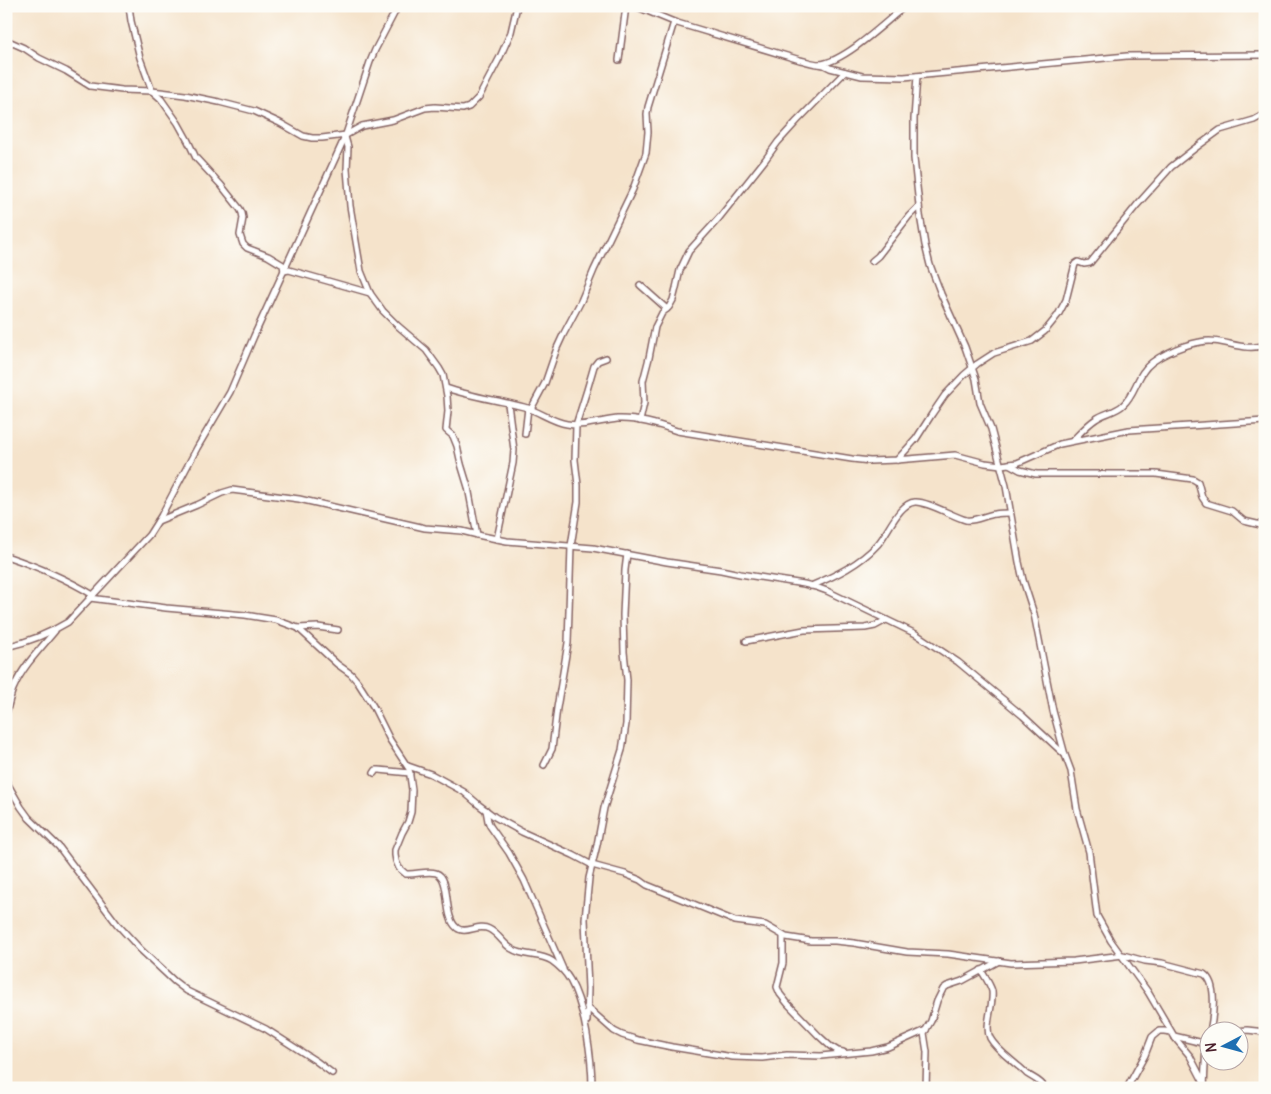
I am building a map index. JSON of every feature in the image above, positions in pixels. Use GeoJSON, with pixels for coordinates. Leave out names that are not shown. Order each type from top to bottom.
{"type":"FeatureCollection","features":[{"type":"Feature","properties":{"kind":"street"},"geometry":{"type":"LineString","coordinates":[[129,6],[140,58],[152,91],[161,99],[178,123],[196,157],[240,208],[243,218],[240,235],[244,244],[247,248],[283,265],[284,271]]}},
{"type":"Feature","properties":{"kind":"street"},"geometry":{"type":"LineString","coordinates":[[6,647],[68,622],[140,545],[158,521],[197,448],[230,392],[346,136],[370,62],[398,6]]}},
{"type":"Feature","properties":{"kind":"street"},"geometry":{"type":"LineString","coordinates":[[6,40],[24,48],[90,86],[185,95],[219,102],[254,111],[308,138],[322,138],[346,136],[362,126],[394,120],[425,108],[463,109],[469,107],[478,97],[500,57],[511,32],[517,6]]}},
{"type":"Feature","properties":{"kind":"street"},"geometry":{"type":"LineString","coordinates":[[619,60],[626,6]]}},
{"type":"Feature","properties":{"kind":"street"},"geometry":{"type":"LineString","coordinates":[[635,6],[674,22],[800,60],[872,77],[917,76],[1118,56],[1265,55]]}},
{"type":"Feature","properties":{"kind":"street"},"geometry":{"type":"LineString","coordinates":[[819,64],[832,61],[855,47],[905,6]]}},
{"type":"Feature","properties":{"kind":"street"},"geometry":{"type":"LineString","coordinates":[[525,434],[530,409],[545,382],[557,348],[633,189],[641,167],[648,143],[646,114],[674,22]]}},
{"type":"Feature","properties":{"kind":"street"},"geometry":{"type":"LineString","coordinates":[[640,421],[644,403],[643,381],[655,327],[662,313],[673,300],[685,257],[719,218],[778,142],[845,72]]}},
{"type":"Feature","properties":{"kind":"street"},"geometry":{"type":"LineString","coordinates":[[917,76],[914,138],[915,172],[925,245],[941,294],[965,347],[976,379],[980,403],[991,429],[1001,465],[1023,580],[1034,614],[1053,711],[1071,771],[1077,809],[1089,852],[1097,916],[1148,992],[1172,1034],[1190,1056],[1204,1086]]}},
{"type":"Feature","properties":{"kind":"street"},"geometry":{"type":"LineString","coordinates":[[897,460],[916,439],[945,395],[964,375],[994,353],[1032,342],[1045,331],[1058,315],[1066,300],[1075,264],[1078,262],[1090,263],[1171,167],[1220,130],[1254,120],[1265,114]]}},
{"type":"Feature","properties":{"kind":"street"},"geometry":{"type":"LineString","coordinates":[[346,136],[348,147],[348,188],[360,271],[370,293],[383,312],[432,357],[440,368],[446,388],[448,411],[446,430],[453,436],[457,446],[468,487],[477,535]]}},
{"type":"Feature","properties":{"kind":"street"},"geometry":{"type":"LineString","coordinates":[[872,261],[919,206]]}},
{"type":"Feature","properties":{"kind":"street"},"geometry":{"type":"LineString","coordinates":[[284,271],[289,270],[370,293]]}},
{"type":"Feature","properties":{"kind":"street"},"geometry":{"type":"LineString","coordinates":[[640,285],[666,309]]}},
{"type":"Feature","properties":{"kind":"street"},"geometry":{"type":"LineString","coordinates":[[1073,441],[1096,418],[1123,405],[1146,367],[1155,360],[1200,342],[1216,341],[1241,347],[1265,345]]}},
{"type":"Feature","properties":{"kind":"street"},"geometry":{"type":"LineString","coordinates":[[544,765],[552,749],[568,643],[571,546],[578,502],[575,460],[576,425],[594,366],[598,361],[606,358]]}},
{"type":"Feature","properties":{"kind":"street"},"geometry":{"type":"LineString","coordinates":[[446,388],[530,409],[560,423],[588,425],[618,419],[640,421],[677,431],[870,461],[955,455],[1001,465],[1024,460],[1060,444],[1139,428],[1265,421]]}},
{"type":"Feature","properties":{"kind":"street"},"geometry":{"type":"LineString","coordinates":[[497,539],[513,463],[514,450],[508,404]]}},
{"type":"Feature","properties":{"kind":"street"},"geometry":{"type":"LineString","coordinates":[[1008,464],[1026,473],[1036,474],[1156,474],[1193,479],[1198,482],[1202,497],[1206,502],[1232,511],[1244,521],[1265,526]]}},
{"type":"Feature","properties":{"kind":"street"},"geometry":{"type":"LineString","coordinates":[[158,521],[232,490],[299,499],[426,528],[462,531],[497,539],[593,548],[811,586],[827,591],[916,634],[958,662],[1023,716],[1065,756]]}},
{"type":"Feature","properties":{"kind":"street"},"geometry":{"type":"LineString","coordinates":[[811,586],[831,578],[868,554],[899,513],[913,503],[926,504],[967,521],[995,514],[1010,513]]}},
{"type":"Feature","properties":{"kind":"street"},"geometry":{"type":"LineString","coordinates":[[587,1037],[586,919],[589,878],[604,808],[625,738],[627,680],[623,616],[625,570],[628,554]]}},
{"type":"Feature","properties":{"kind":"street"},"geometry":{"type":"LineString","coordinates":[[6,556],[79,586],[91,597],[136,605],[245,615],[276,620],[298,628],[337,664],[351,674],[373,706],[390,740],[408,766],[410,773],[412,790],[411,812],[395,850],[396,861],[400,868],[406,874],[431,872],[442,877],[445,883],[450,914],[455,926],[459,929],[463,930],[481,926],[489,929],[510,948],[520,953],[551,960],[564,972],[570,980],[584,1016],[592,1088]]}},
{"type":"Feature","properties":{"kind":"street"},"geometry":{"type":"LineString","coordinates":[[746,641],[804,630],[865,628],[875,626],[886,620]]}},
{"type":"Feature","properties":{"kind":"street"},"geometry":{"type":"LineString","coordinates":[[298,628],[318,627],[338,630]]}},
{"type":"Feature","properties":{"kind":"street"},"geometry":{"type":"LineString","coordinates":[[6,713],[14,687],[34,656],[57,628]]}},
{"type":"Feature","properties":{"kind":"street"},"geometry":{"type":"LineString","coordinates":[[408,766],[426,772],[464,792],[486,810],[522,832],[592,865],[625,874],[735,921],[765,926],[783,936],[811,941],[866,944],[907,952],[948,954],[1012,962],[1074,961],[1123,955],[1145,961],[1169,964],[1208,976],[1212,986],[1213,998],[1211,1022]]}},
{"type":"Feature","properties":{"kind":"street"},"geometry":{"type":"LineString","coordinates":[[374,773],[376,770],[379,770],[410,773]]}},
{"type":"Feature","properties":{"kind":"street"},"geometry":{"type":"LineString","coordinates":[[6,781],[29,818],[59,847],[117,924],[174,981],[187,991],[266,1029],[332,1073]]}},
{"type":"Feature","properties":{"kind":"street"},"geometry":{"type":"LineString","coordinates":[[486,810],[490,826],[509,853],[524,880],[564,972]]}},
{"type":"Feature","properties":{"kind":"street"},"geometry":{"type":"LineString","coordinates":[[783,936],[784,963],[777,987],[780,994],[830,1046],[846,1053]]}},
{"type":"Feature","properties":{"kind":"street"},"geometry":{"type":"LineString","coordinates":[[926,1088],[928,1052],[924,1033],[931,1021],[943,989],[999,961]]}},
{"type":"Feature","properties":{"kind":"street"},"geometry":{"type":"LineString","coordinates":[[981,970],[992,991],[989,1031],[992,1041],[1012,1062],[1038,1080],[1045,1088]]}},
{"type":"Feature","properties":{"kind":"street"},"geometry":{"type":"LineString","coordinates":[[587,1007],[622,1036],[672,1047],[733,1057],[821,1056],[881,1049],[926,1030]]}},
{"type":"Feature","properties":{"kind":"street"},"geometry":{"type":"LineString","coordinates":[[1248,1030],[1265,1032]]}},
{"type":"Feature","properties":{"kind":"street"},"geometry":{"type":"LineString","coordinates":[[1128,1088],[1152,1037],[1159,1032],[1164,1031],[1198,1039]]}},
{"type":"Feature","properties":{"kind":"street"},"geometry":{"type":"LineString","coordinates":[[1204,1086],[1205,1072]]}}]}
